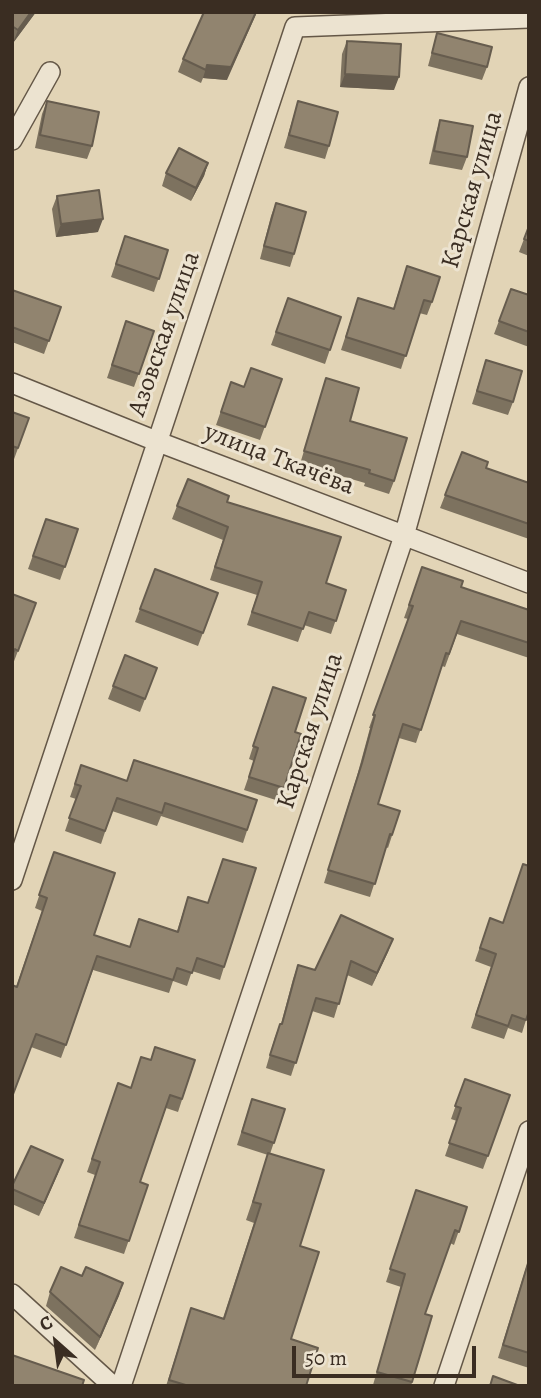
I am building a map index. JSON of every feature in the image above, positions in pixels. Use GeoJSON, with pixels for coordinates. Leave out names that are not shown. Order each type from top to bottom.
{"type":"FeatureCollection","features":[{"type":"Feature","properties":{"kind":"street","name":"Азовская улица"},"geometry":{"type":"LineString","coordinates":[[12,880],[295,27],[529,18]]}},
{"type":"Feature","properties":{"kind":"street"},"geometry":{"type":"LineString","coordinates":[[12,140],[50,72]]}},
{"type":"Feature","properties":{"kind":"street","name":"Карская улица"},"geometry":{"type":"LineString","coordinates":[[121,1386],[404,536],[529,87]]}},
{"type":"Feature","properties":{"kind":"street","name":"улица Ткачёва"},"geometry":{"type":"LineString","coordinates":[[12,383],[156,441],[529,583]]}},
{"type":"Feature","properties":{"kind":"street"},"geometry":{"type":"LineString","coordinates":[[444,1386],[529,1131]]}},
{"type":"Feature","properties":{"kind":"street"},"geometry":{"type":"LineString","coordinates":[[12,1294],[113,1386]]}},
{"type":"Feature","properties":{"kind":"building"},"geometry":{"type":"Polygon","coordinates":[[[12,12],[31,12],[18,30],[12,26],[12,12]]]}},
{"type":"Feature","properties":{"kind":"building"},"geometry":{"type":"Polygon","coordinates":[[[204,12],[256,12],[231,67],[207,65],[206,70],[183,59],[204,12]]]}},
{"type":"Feature","properties":{"kind":"building"},"geometry":{"type":"Polygon","coordinates":[[[437,33],[492,47],[487,67],[432,53],[437,33]]]}},
{"type":"Feature","properties":{"kind":"building"},"geometry":{"type":"Polygon","coordinates":[[[347,41],[401,44],[399,77],[345,74],[347,41]]]}},
{"type":"Feature","properties":{"kind":"building"},"geometry":{"type":"Polygon","coordinates":[[[47,101],[99,112],[92,146],[40,135],[47,101]]]}},
{"type":"Feature","properties":{"kind":"building"},"geometry":{"type":"Polygon","coordinates":[[[298,101],[338,112],[329,146],[289,135],[298,101]]]}},
{"type":"Feature","properties":{"kind":"building"},"geometry":{"type":"Polygon","coordinates":[[[440,120],[473,126],[467,157],[434,151],[440,120]]]}},
{"type":"Feature","properties":{"kind":"building"},"geometry":{"type":"Polygon","coordinates":[[[179,148],[208,163],[196,188],[166,173],[179,148]]]}},
{"type":"Feature","properties":{"kind":"building"},"geometry":{"type":"Polygon","coordinates":[[[99,190],[103,219],[61,224],[57,196],[99,190]]]}},
{"type":"Feature","properties":{"kind":"building"},"geometry":{"type":"Polygon","coordinates":[[[276,203],[306,212],[294,254],[264,246],[276,203]]]}},
{"type":"Feature","properties":{"kind":"building"},"geometry":{"type":"Polygon","coordinates":[[[529,226],[529,241],[524,239],[529,226]]]}},
{"type":"Feature","properties":{"kind":"building"},"geometry":{"type":"Polygon","coordinates":[[[125,236],[168,250],[159,279],[116,264],[125,236]]]}},
{"type":"Feature","properties":{"kind":"building"},"geometry":{"type":"Polygon","coordinates":[[[407,266],[440,277],[432,302],[424,300],[406,356],[346,337],[358,298],[394,309],[407,266]]]}},
{"type":"Feature","properties":{"kind":"building"},"geometry":{"type":"Polygon","coordinates":[[[511,289],[529,295],[529,332],[499,321],[511,289]]]}},
{"type":"Feature","properties":{"kind":"building"},"geometry":{"type":"Polygon","coordinates":[[[12,290],[61,307],[49,341],[12,327],[12,290]]]}},
{"type":"Feature","properties":{"kind":"building"},"geometry":{"type":"Polygon","coordinates":[[[288,298],[341,317],[330,350],[276,332],[288,298]]]}},
{"type":"Feature","properties":{"kind":"building"},"geometry":{"type":"Polygon","coordinates":[[[126,321],[154,331],[139,374],[112,365],[126,321]]]}},
{"type":"Feature","properties":{"kind":"building"},"geometry":{"type":"Polygon","coordinates":[[[486,360],[522,371],[513,402],[477,391],[486,360]]]}},
{"type":"Feature","properties":{"kind":"building"},"geometry":{"type":"Polygon","coordinates":[[[251,368],[282,379],[265,427],[221,412],[231,382],[244,387],[251,368]]]}},
{"type":"Feature","properties":{"kind":"building"},"geometry":{"type":"Polygon","coordinates":[[[326,378],[359,388],[350,421],[407,438],[394,481],[369,473],[370,470],[304,451],[326,378]]]}},
{"type":"Feature","properties":{"kind":"building"},"geometry":{"type":"Polygon","coordinates":[[[12,412],[29,418],[18,448],[12,446],[12,412]]]}},
{"type":"Feature","properties":{"kind":"building"},"geometry":{"type":"Polygon","coordinates":[[[462,452],[488,462],[486,468],[529,483],[529,524],[445,495],[462,452]]]}},
{"type":"Feature","properties":{"kind":"building"},"geometry":{"type":"Polygon","coordinates":[[[188,479],[229,496],[227,502],[341,537],[326,583],[346,590],[336,621],[309,612],[303,629],[252,612],[262,582],[215,567],[228,527],[177,506],[188,479]]]}},
{"type":"Feature","properties":{"kind":"building"},"geometry":{"type":"Polygon","coordinates":[[[46,519],[78,529],[65,567],[33,556],[46,519]]]}},
{"type":"Feature","properties":{"kind":"building"},"geometry":{"type":"Polygon","coordinates":[[[422,567],[463,581],[461,587],[529,610],[529,643],[461,621],[449,654],[446,653],[421,730],[403,724],[378,804],[400,811],[375,884],[328,870],[362,763],[373,715],[413,606],[409,605],[422,567]]]}},
{"type":"Feature","properties":{"kind":"building"},"geometry":{"type":"Polygon","coordinates":[[[155,569],[218,593],[203,633],[140,609],[155,569]]]}},
{"type":"Feature","properties":{"kind":"building"},"geometry":{"type":"Polygon","coordinates":[[[12,594],[36,603],[18,651],[15,649],[12,655],[12,594]]]}},
{"type":"Feature","properties":{"kind":"building"},"geometry":{"type":"Polygon","coordinates":[[[125,655],[157,668],[145,699],[113,686],[125,655]]]}},
{"type":"Feature","properties":{"kind":"building"},"geometry":{"type":"Polygon","coordinates":[[[273,687],[306,698],[295,732],[301,734],[284,788],[249,777],[258,748],[253,746],[273,687]]]}},
{"type":"Feature","properties":{"kind":"building"},"geometry":{"type":"Polygon","coordinates":[[[134,760],[257,800],[247,830],[165,803],[162,813],[117,798],[105,831],[69,818],[81,786],[75,784],[81,765],[127,781],[134,760]]]}},
{"type":"Feature","properties":{"kind":"building"},"geometry":{"type":"Polygon","coordinates":[[[54,852],[115,873],[94,935],[130,947],[139,919],[178,932],[188,897],[208,903],[223,859],[256,868],[224,967],[197,958],[192,973],[177,968],[173,980],[97,956],[66,1045],[36,1034],[12,1097],[12,985],[17,987],[47,898],[39,895],[54,852]]]}},
{"type":"Feature","properties":{"kind":"building"},"geometry":{"type":"Polygon","coordinates":[[[523,864],[529,866],[529,1011],[526,1020],[512,1015],[508,1026],[476,1015],[496,954],[480,948],[490,918],[503,923],[523,864]]]}},
{"type":"Feature","properties":{"kind":"building"},"geometry":{"type":"Polygon","coordinates":[[[341,915],[393,939],[377,973],[351,961],[339,1004],[316,998],[296,1063],[270,1055],[282,1024],[298,965],[315,970],[341,915]]]}},
{"type":"Feature","properties":{"kind":"building"},"geometry":{"type":"Polygon","coordinates":[[[155,1047],[195,1060],[182,1099],[170,1095],[140,1182],[148,1185],[129,1241],[79,1225],[100,1162],[92,1159],[118,1083],[131,1088],[141,1057],[151,1060],[155,1047]]]}},
{"type":"Feature","properties":{"kind":"building"},"geometry":{"type":"Polygon","coordinates":[[[465,1079],[510,1095],[488,1156],[449,1143],[461,1108],[455,1106],[465,1079]]]}},
{"type":"Feature","properties":{"kind":"building"},"geometry":{"type":"Polygon","coordinates":[[[252,1099],[285,1109],[274,1143],[242,1132],[252,1099]]]}},
{"type":"Feature","properties":{"kind":"building"},"geometry":{"type":"Polygon","coordinates":[[[31,1146],[63,1160],[44,1203],[12,1189],[31,1146]]]}},
{"type":"Feature","properties":{"kind":"building"},"geometry":{"type":"Polygon","coordinates":[[[268,1153],[324,1170],[300,1246],[319,1252],[291,1339],[318,1348],[306,1386],[189,1386],[169,1380],[191,1308],[224,1319],[261,1204],[253,1202],[268,1153]]]}},
{"type":"Feature","properties":{"kind":"building"},"geometry":{"type":"Polygon","coordinates":[[[416,1190],[467,1207],[459,1232],[455,1230],[425,1314],[432,1316],[412,1382],[377,1372],[405,1274],[390,1269],[416,1190]]]}},
{"type":"Feature","properties":{"kind":"building"},"geometry":{"type":"Polygon","coordinates":[[[529,1260],[529,1353],[503,1345],[529,1260]]]}},
{"type":"Feature","properties":{"kind":"building"},"geometry":{"type":"Polygon","coordinates":[[[61,1267],[82,1276],[86,1267],[123,1283],[100,1337],[50,1292],[61,1267]]]}},
{"type":"Feature","properties":{"kind":"building"},"geometry":{"type":"Polygon","coordinates":[[[12,1355],[84,1380],[82,1386],[12,1386],[12,1355]]]}},
{"type":"Feature","properties":{"kind":"building"},"geometry":{"type":"Polygon","coordinates":[[[493,1376],[520,1386],[490,1386],[493,1376]]]}}]}
